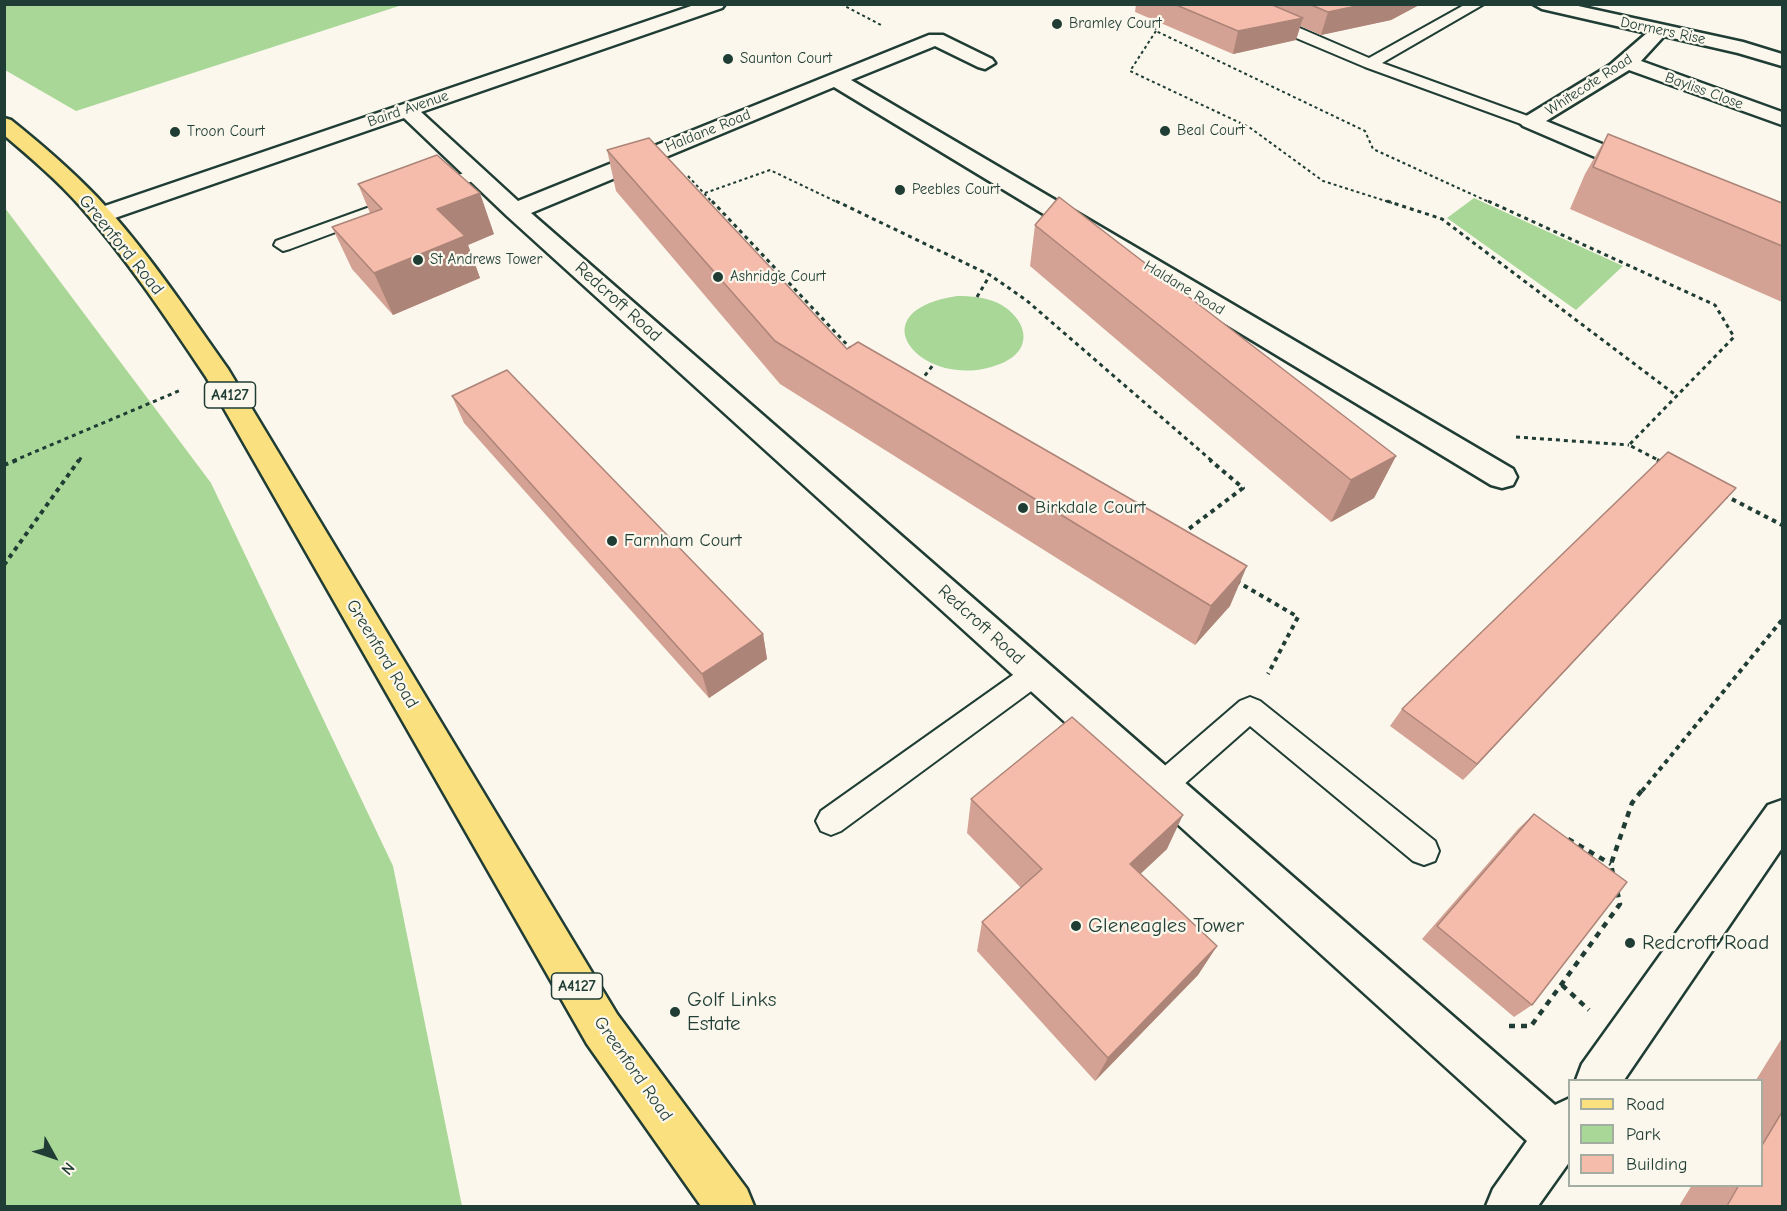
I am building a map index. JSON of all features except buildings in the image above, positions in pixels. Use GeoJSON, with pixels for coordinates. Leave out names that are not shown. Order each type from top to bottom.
{"type":"FeatureCollection","features":[{"type":"Feature","properties":{"kind":"main road","name":"Greenford Road"},"geometry":{"type":"LineString","coordinates":[[4,124],[47,161],[101,215],[157,286],[218,375],[602,1029],[730,1206]]}},
{"type":"Feature","properties":{"kind":"street","name":"Baird Avenue"},"geometry":{"type":"LineString","coordinates":[[101,215],[716,4]]}},
{"type":"Feature","properties":{"kind":"street","name":"Dormers Rise"},"geometry":{"type":"LineString","coordinates":[[1542,4],[1743,48],[1782,60]]}},
{"type":"Feature","properties":{"kind":"street","name":"Whitecote Road"},"geometry":{"type":"LineString","coordinates":[[1530,122],[1626,62],[1650,44],[1659,30]]}},
{"type":"Feature","properties":{"kind":"street","name":"Haldane Road"},"geometry":{"type":"LineString","coordinates":[[515,211],[658,150],[936,39],[985,63]]}},
{"type":"Feature","properties":{"kind":"street","name":"Bayliss Close"},"geometry":{"type":"LineString","coordinates":[[1626,62],[1782,119]]}},
{"type":"Feature","properties":{"kind":"street","name":"Haldane Road"},"geometry":{"type":"LineString","coordinates":[[836,80],[1502,477]]}},
{"type":"Feature","properties":{"kind":"street","name":"Redcroft Road"},"geometry":{"type":"LineString","coordinates":[[407,110],[515,211],[1163,785],[1564,1130]]}},
{"type":"Feature","properties":{"kind":"street","name":"Whitecote Road"},"geometry":{"type":"LineString","coordinates":[[1530,122],[1654,173]]}},
{"type":"Feature","properties":{"kind":"street"},"geometry":{"type":"LineString","coordinates":[[1599,1079],[1779,831]]}},
{"type":"Feature","properties":{"kind":"street"},"geometry":{"type":"LineString","coordinates":[[1510,1206],[1564,1130]]}},
{"type":"Feature","properties":{"kind":"lane"},"geometry":{"type":"LineString","coordinates":[[1235,4],[1242,10],[1370,64],[1530,122]]}},
{"type":"Feature","properties":{"kind":"lane"},"geometry":{"type":"LineString","coordinates":[[1370,64],[1477,4]]}},
{"type":"Feature","properties":{"kind":"lane"},"geometry":{"type":"LineString","coordinates":[[283,244],[475,174]]}},
{"type":"Feature","properties":{"kind":"lane"},"geometry":{"type":"LineString","coordinates":[[831,821],[1036,673]]}},
{"type":"Feature","properties":{"kind":"lane"},"geometry":{"type":"LineString","coordinates":[[1163,785],[1250,709],[1424,851]]}},
{"type":"Feature","properties":{"kind":"path"},"geometry":{"type":"LineString","coordinates":[[1149,13],[1156,31],[1365,131],[1373,149],[1715,305],[1734,337],[1629,444]]}},
{"type":"Feature","properties":{"kind":"path"},"geometry":{"type":"LineString","coordinates":[[1156,31],[1130,71],[1249,127],[1323,181],[1442,219],[1677,396]]}},
{"type":"Feature","properties":{"kind":"path"},"geometry":{"type":"LineString","coordinates":[[658,150],[679,166],[846,346],[855,352]]}},
{"type":"Feature","properties":{"kind":"path"},"geometry":{"type":"LineString","coordinates":[[705,193],[770,170],[990,275],[1026,300],[1242,488],[1180,536]]}},
{"type":"Feature","properties":{"kind":"path"},"geometry":{"type":"LineString","coordinates":[[977,297],[990,275]]}},
{"type":"Feature","properties":{"kind":"path"},"geometry":{"type":"LineString","coordinates":[[919,383],[933,364]]}},
{"type":"Feature","properties":{"kind":"path"},"geometry":{"type":"LineString","coordinates":[[4,465],[218,375]]}},
{"type":"Feature","properties":{"kind":"path"},"geometry":{"type":"LineString","coordinates":[[1514,436],[1629,444],[1670,466]]}},
{"type":"Feature","properties":{"kind":"path"},"geometry":{"type":"LineString","coordinates":[[4,565],[47,502],[70,476],[83,454]]}},
{"type":"Feature","properties":{"kind":"path"},"geometry":{"type":"LineString","coordinates":[[1721,493],[1782,525]]}},
{"type":"Feature","properties":{"kind":"path"},"geometry":{"type":"LineString","coordinates":[[1230,577],[1298,617],[1250,709]]}},
{"type":"Feature","properties":{"kind":"path"},"geometry":{"type":"LineString","coordinates":[[1501,1026],[1531,1026],[1620,904],[1611,864],[1632,803],[1782,620]]}},
{"type":"Feature","properties":{"kind":"path"},"geometry":{"type":"LineString","coordinates":[[1568,839],[1611,864]]}},
{"type":"Feature","properties":{"kind":"green space"},"geometry":{"type":"Polygon","coordinates":[[[5,4],[402,5],[76,111],[5,70],[5,4]]]}},
{"type":"Feature","properties":{"kind":"green space"},"geometry":{"type":"Polygon","coordinates":[[[1474,198],[1623,266],[1576,310],[1447,218],[1474,198]]]}},
{"type":"Feature","properties":{"kind":"green space"},"geometry":{"type":"Polygon","coordinates":[[[5,208],[211,483],[393,866],[462,1206],[5,1206],[5,208]]]}},
{"type":"Feature","properties":{"kind":"green space"},"geometry":{"type":"Polygon","coordinates":[[[957,296],[988,299],[1008,309],[1021,325],[1023,343],[1019,351],[1000,364],[972,370],[947,368],[926,360],[911,347],[905,332],[909,318],[926,305],[957,296]]]}},
{"type":"Feature","properties":{"kind":"place","name":"Bramley Court"},"geometry":{"type":"Point","coordinates":[1057,24]}},
{"type":"Feature","properties":{"kind":"place","name":"Saunton Court"},"geometry":{"type":"Point","coordinates":[728,59]}},
{"type":"Feature","properties":{"kind":"place","name":"Beal Court"},"geometry":{"type":"Point","coordinates":[1165,131]}},
{"type":"Feature","properties":{"kind":"place","name":"Troon Court"},"geometry":{"type":"Point","coordinates":[175,132]}},
{"type":"Feature","properties":{"kind":"place","name":"Peebles Court"},"geometry":{"type":"Point","coordinates":[900,190]}},
{"type":"Feature","properties":{"kind":"place","name":"St Andrews Tower"},"geometry":{"type":"Point","coordinates":[418,260]}},
{"type":"Feature","properties":{"kind":"place","name":"Ashridge Court"},"geometry":{"type":"Point","coordinates":[718,277]}},
{"type":"Feature","properties":{"kind":"place","name":"Birkdale Court"},"geometry":{"type":"Point","coordinates":[1023,508]}},
{"type":"Feature","properties":{"kind":"place","name":"Farnham Court"},"geometry":{"type":"Point","coordinates":[612,541]}},
{"type":"Feature","properties":{"kind":"place","name":"Gleneagles Tower"},"geometry":{"type":"Point","coordinates":[1076,926]}},
{"type":"Feature","properties":{"kind":"place","name":"Redcroft Road"},"geometry":{"type":"Point","coordinates":[1630,943]}},
{"type":"Feature","properties":{"kind":"place","name":"Golf Links Estate"},"geometry":{"type":"Point","coordinates":[675,1012]}}]}
